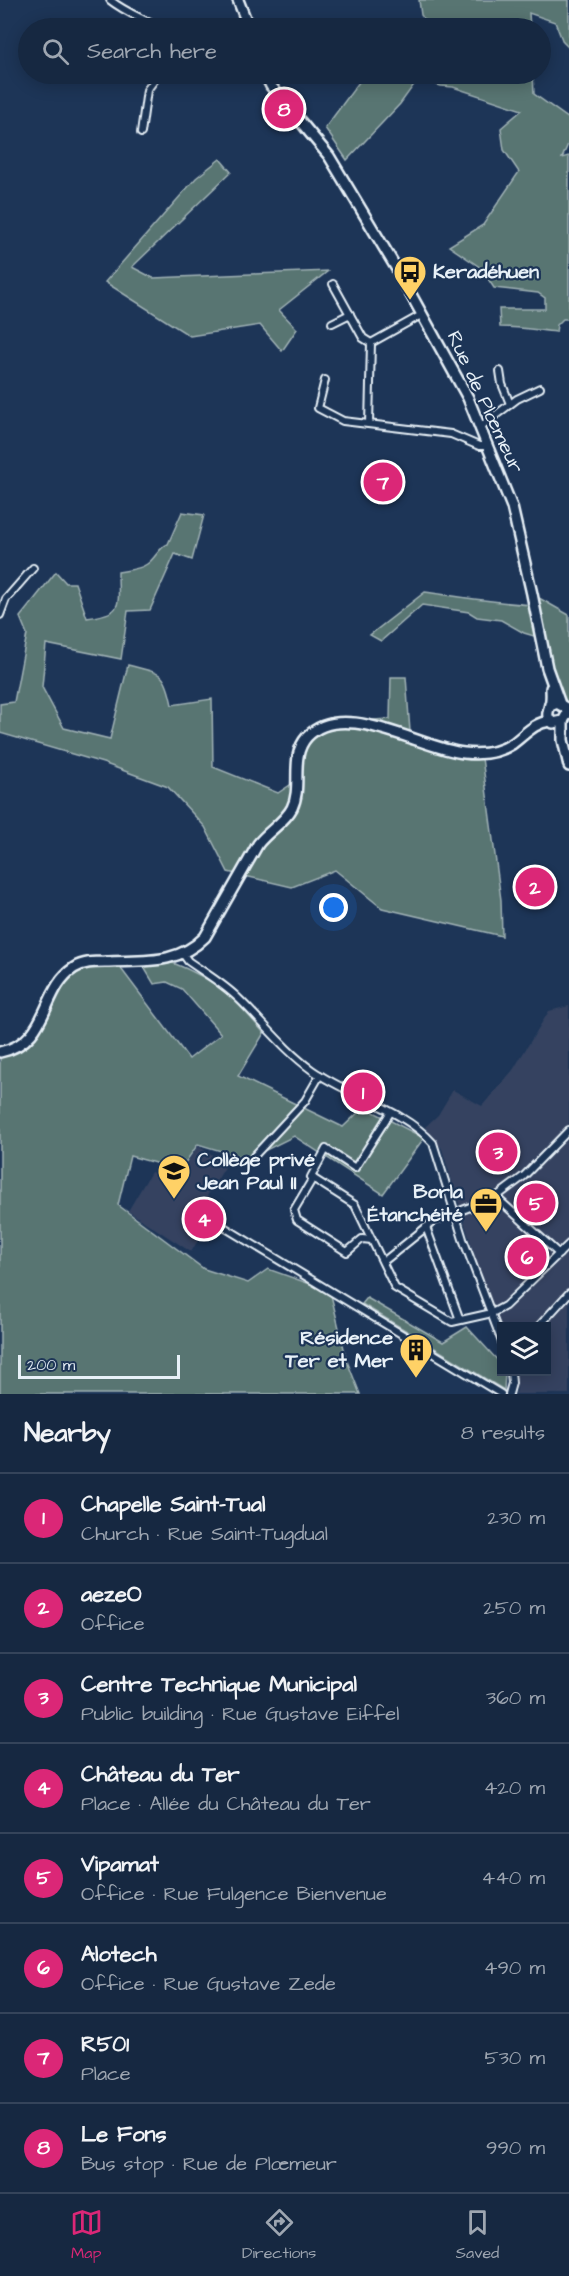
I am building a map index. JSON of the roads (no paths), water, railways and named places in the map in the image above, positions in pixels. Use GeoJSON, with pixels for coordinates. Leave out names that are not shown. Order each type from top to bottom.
{"type":"FeatureCollection","features":[{"type":"Feature","properties":{"kind":"main road"},"geometry":{"type":"LineString","coordinates":[[238,0],[245,18]]}},
{"type":"Feature","properties":{"kind":"main road","name":"Rue de Plœmeur"},"geometry":{"type":"LineString","coordinates":[[270,84],[329,156],[454,370],[484,436],[512,507],[559,712]]}},
{"type":"Feature","properties":{"kind":"main road"},"geometry":{"type":"LineString","coordinates":[[0,1052],[13,1048],[30,1036],[43,1017],[60,982],[75,968],[90,963],[166,959],[183,954],[205,937],[258,844],[293,807],[298,753],[312,732],[327,724],[356,723],[462,753],[489,752],[506,748],[535,725],[559,712],[569,766]]}},
{"type":"Feature","properties":{"kind":"street"},"geometry":{"type":"LineString","coordinates":[[110,0],[124,12],[143,18]]}},
{"type":"Feature","properties":{"kind":"street"},"geometry":{"type":"LineString","coordinates":[[141,133],[147,90],[152,84]]}},
{"type":"Feature","properties":{"kind":"street"},"geometry":{"type":"LineString","coordinates":[[333,284],[363,338],[371,344]]}},
{"type":"Feature","properties":{"kind":"street"},"geometry":{"type":"LineString","coordinates":[[332,323],[350,314]]}},
{"type":"Feature","properties":{"kind":"street"},"geometry":{"type":"LineString","coordinates":[[371,344],[423,314]]}},
{"type":"Feature","properties":{"kind":"street"},"geometry":{"type":"LineString","coordinates":[[369,424],[371,344]]}},
{"type":"Feature","properties":{"kind":"street"},"geometry":{"type":"LineString","coordinates":[[500,371],[501,384],[510,404]]}},
{"type":"Feature","properties":{"kind":"street"},"geometry":{"type":"LineString","coordinates":[[325,380],[318,408],[342,421],[439,431],[469,440],[479,446],[488,447]]}},
{"type":"Feature","properties":{"kind":"street"},"geometry":{"type":"LineString","coordinates":[[480,427],[510,404],[540,388]]}},
{"type":"Feature","properties":{"kind":"street"},"geometry":{"type":"LineString","coordinates":[[469,440],[484,436]]}},
{"type":"Feature","properties":{"kind":"street"},"geometry":{"type":"LineString","coordinates":[[0,615],[6,599],[33,568]]}},
{"type":"Feature","properties":{"kind":"street"},"geometry":{"type":"LineString","coordinates":[[183,954],[188,961],[237,996],[283,1044],[320,1075],[424,1133],[433,1143],[463,1239],[497,1331]]}},
{"type":"Feature","properties":{"kind":"street"},"geometry":{"type":"LineString","coordinates":[[254,1156],[305,1101],[320,1075]]}},
{"type":"Feature","properties":{"kind":"street"},"geometry":{"type":"LineString","coordinates":[[372,1240],[362,1239],[347,1252],[297,1220],[294,1210],[313,1178],[311,1177],[326,1149],[355,1168],[390,1113]]}},
{"type":"Feature","properties":{"kind":"street"},"geometry":{"type":"LineString","coordinates":[[383,1262],[434,1221],[496,1197],[524,1176],[569,1130]]}},
{"type":"Feature","properties":{"kind":"street"},"geometry":{"type":"LineString","coordinates":[[313,1178],[355,1205],[395,1288],[452,1322],[490,1313],[505,1306],[569,1244]]}},
{"type":"Feature","properties":{"kind":"street"},"geometry":{"type":"LineString","coordinates":[[496,1197],[559,1254]]}},
{"type":"Feature","properties":{"kind":"street"},"geometry":{"type":"LineString","coordinates":[[224,1227],[501,1394]]}},
{"type":"Feature","properties":{"kind":"street"},"geometry":{"type":"LineString","coordinates":[[426,1227],[460,1320]]}},
{"type":"Feature","properties":{"kind":"street"},"geometry":{"type":"LineString","coordinates":[[543,1322],[569,1293]]}},
{"type":"Feature","properties":{"kind":"street"},"geometry":{"type":"LineString","coordinates":[[509,1394],[511,1376]]}},
{"type":"Feature","properties":{"kind":"place","name":"Le Fons"},"geometry":{"type":"Point","coordinates":[284,109]}},
{"type":"Feature","properties":{"kind":"place","name":"Keradéhuen"},"geometry":{"type":"Point","coordinates":[410,301]}},
{"type":"Feature","properties":{"kind":"place","name":"R501"},"geometry":{"type":"Point","coordinates":[383,482]}},
{"type":"Feature","properties":{"kind":"place","name":"aezeO"},"geometry":{"type":"Point","coordinates":[535,887]}},
{"type":"Feature","properties":{"kind":"place","name":"Chapelle Saint-Tual"},"geometry":{"type":"Point","coordinates":[363,1092]}},
{"type":"Feature","properties":{"kind":"place","name":"Centre Technique Municipal"},"geometry":{"type":"Point","coordinates":[498,1152]}},
{"type":"Feature","properties":{"kind":"place","name":"Collège privé Jean Paul II"},"geometry":{"type":"Point","coordinates":[174,1200]}},
{"type":"Feature","properties":{"kind":"place","name":"Vipamat"},"geometry":{"type":"Point","coordinates":[536,1203]}},
{"type":"Feature","properties":{"kind":"place","name":"Château du Ter"},"geometry":{"type":"Point","coordinates":[204,1219]}},
{"type":"Feature","properties":{"kind":"place","name":"Borla Étanchéité"},"geometry":{"type":"Point","coordinates":[486,1233]}},
{"type":"Feature","properties":{"kind":"place","name":"Alotech"},"geometry":{"type":"Point","coordinates":[527,1257]}},
{"type":"Feature","properties":{"kind":"place","name":"Résidence Ter et Mer"},"geometry":{"type":"Point","coordinates":[416,1379]}}]}
